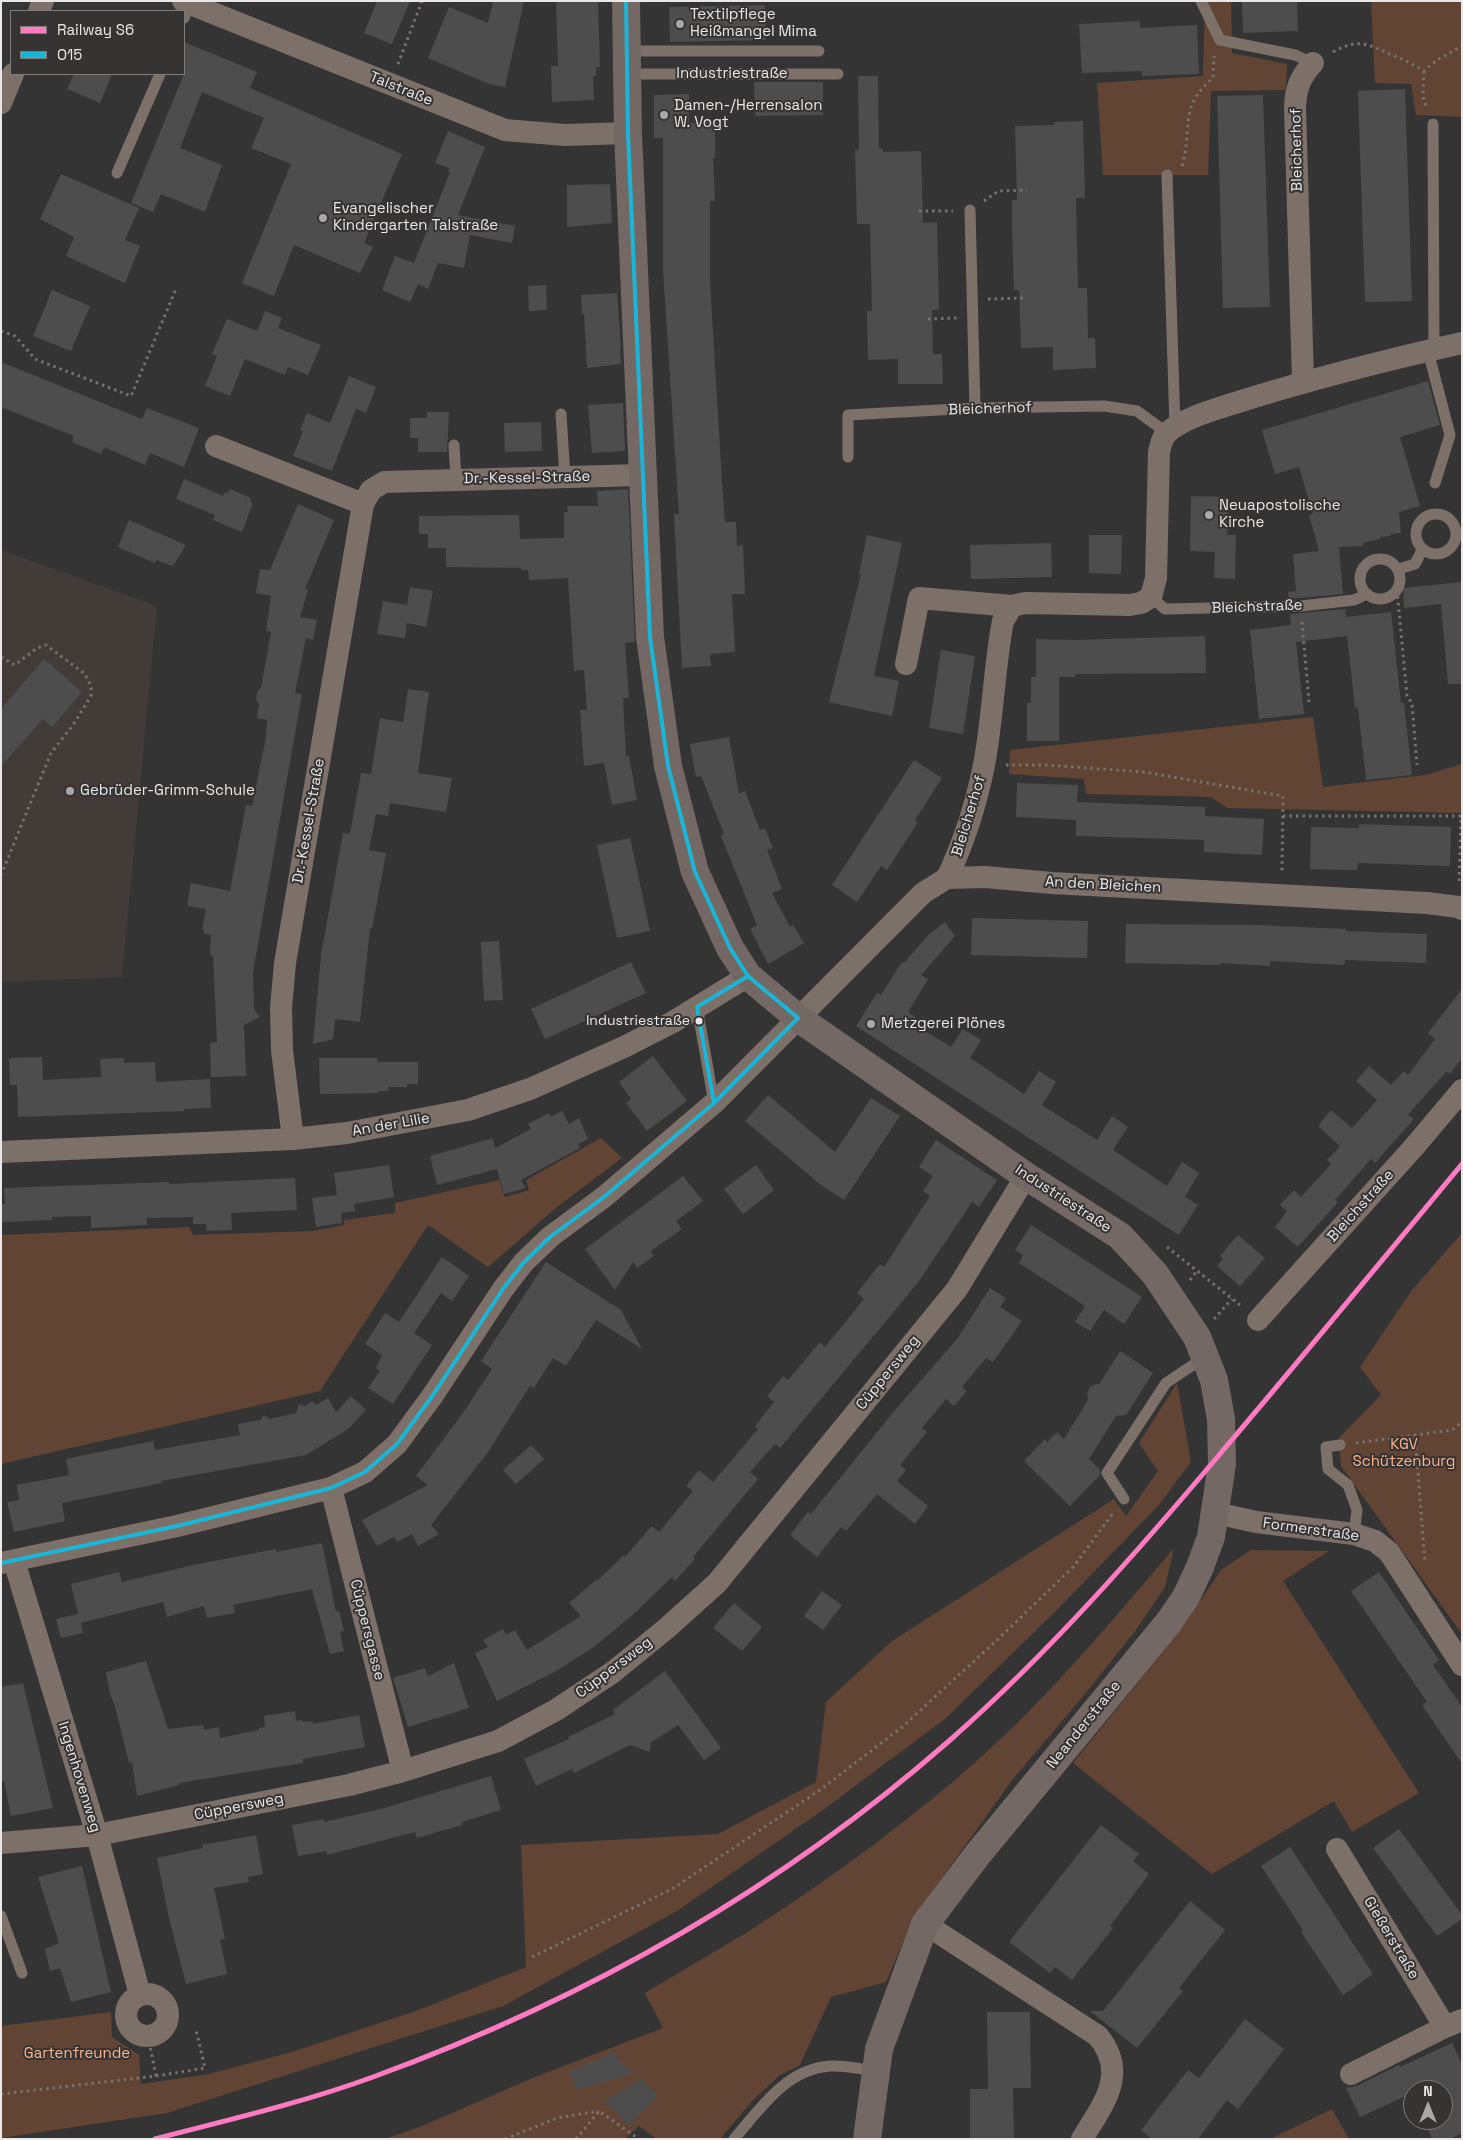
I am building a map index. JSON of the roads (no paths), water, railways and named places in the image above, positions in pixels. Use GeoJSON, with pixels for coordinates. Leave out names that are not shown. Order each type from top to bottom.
{"type":"FeatureCollection","features":[{"type":"Feature","properties":{"kind":"street","name":"Industriestraße"},"geometry":{"type":"LineString","coordinates":[[626,1],[628,133],[650,638],[668,766],[694,872],[730,948],[748,976],[798,1018],[1026,1176],[1120,1236],[1155,1274],[1197,1337],[1214,1380],[1222,1419],[1222,1464],[1216,1513]]}},
{"type":"Feature","properties":{"kind":"street","name":"Talstraße"},"geometry":{"type":"LineString","coordinates":[[186,8],[505,130],[565,135],[628,133]]}},
{"type":"Feature","properties":{"kind":"street","name":"Bleicherhof"},"geometry":{"type":"LineString","coordinates":[[1303,381],[1295,107],[1296,91],[1305,71],[1313,63]]}},
{"type":"Feature","properties":{"kind":"street"},"geometry":{"type":"LineString","coordinates":[[1,103],[13,75]]}},
{"type":"Feature","properties":{"kind":"street"},"geometry":{"type":"LineString","coordinates":[[906,664],[919,598],[1012,606],[1025,603],[1130,605],[1151,597],[1156,578],[1159,452],[1162,440],[1171,430],[1207,412],[1303,381],[1462,343]]}},
{"type":"Feature","properties":{"kind":"street"},"geometry":{"type":"LineString","coordinates":[[216,446],[363,504]]}},
{"type":"Feature","properties":{"kind":"street","name":"Dr.-Kessel-Straße"},"geometry":{"type":"LineString","coordinates":[[293,1139],[282,1050],[281,1008],[285,964],[363,504],[371,490],[384,482],[642,475]]}},
{"type":"Feature","properties":{"kind":"street","name":"Bleicherhof"},"geometry":{"type":"LineString","coordinates":[[947,878],[971,820],[984,765],[1000,635],[1003,621],[1012,606]]}},
{"type":"Feature","properties":{"kind":"street","name":"An den Bleichen"},"geometry":{"type":"LineString","coordinates":[[947,878],[985,877],[1062,884],[1427,903],[1460,908]]}},
{"type":"Feature","properties":{"kind":"street"},"geometry":{"type":"LineString","coordinates":[[8,1562],[177,1526],[332,1488],[365,1472],[397,1444],[524,1262],[550,1237],[604,1197],[714,1103],[923,893],[947,878]]}},
{"type":"Feature","properties":{"kind":"street","name":"An der Lilie"},"geometry":{"type":"LineString","coordinates":[[1,1152],[293,1139],[347,1133],[468,1110],[530,1089],[624,1047],[748,976]]}},
{"type":"Feature","properties":{"kind":"street","name":"Bleichstraße"},"geometry":{"type":"LineString","coordinates":[[1258,1320],[1414,1147],[1462,1090]]}},
{"type":"Feature","properties":{"kind":"street","name":"Cüppersweg"},"geometry":{"type":"LineString","coordinates":[[1,1844],[97,1835],[349,1785],[403,1771],[498,1741],[556,1710],[613,1672],[717,1582],[957,1289],[1026,1176]]}},
{"type":"Feature","properties":{"kind":"street","name":"Cüppersgasse"},"geometry":{"type":"LineString","coordinates":[[332,1488],[403,1771]]}},
{"type":"Feature","properties":{"kind":"street","name":"Formerstraße"},"geometry":{"type":"LineString","coordinates":[[1216,1513],[1256,1522],[1354,1534],[1375,1541],[1390,1552],[1462,1664]]}},
{"type":"Feature","properties":{"kind":"street","name":"Neanderstraße"},"geometry":{"type":"LineString","coordinates":[[867,2139],[878,2049],[925,1924],[978,1854],[1169,1622],[1186,1597],[1200,1567],[1211,1537],[1216,1513]]}},
{"type":"Feature","properties":{"kind":"street","name":"Ingenhovenweg"},"geometry":{"type":"LineString","coordinates":[[8,1562],[97,1835],[140,1995]]}},
{"type":"Feature","properties":{"kind":"street","name":"Gießerstraße"},"geometry":{"type":"LineString","coordinates":[[1337,1849],[1454,2024],[1351,2074]]}},
{"type":"Feature","properties":{"kind":"street"},"geometry":{"type":"LineString","coordinates":[[925,1924],[1098,2036],[1105,2045],[1112,2059],[1114,2076],[1103,2102],[1082,2139]]}},
{"type":"Feature","properties":{"kind":"street"},"geometry":{"type":"LineString","coordinates":[[151,1994],[160,1998],[165,2005],[168,2013],[166,2025],[158,2034],[138,2035],[131,2030],[126,2022],[126,2007],[140,1995],[151,1994]]}},
{"type":"Feature","properties":{"kind":"lane"},"geometry":{"type":"LineString","coordinates":[[1201,1],[1220,40],[1295,55],[1313,63]]}},
{"type":"Feature","properties":{"kind":"lane","name":"Industriestraße"},"geometry":{"type":"LineString","coordinates":[[626,63],[819,51]]}},
{"type":"Feature","properties":{"kind":"lane","name":"Industriestraße"},"geometry":{"type":"LineString","coordinates":[[626,63],[838,74]]}},
{"type":"Feature","properties":{"kind":"lane"},"geometry":{"type":"LineString","coordinates":[[118,173],[160,75]]}},
{"type":"Feature","properties":{"kind":"lane"},"geometry":{"type":"LineString","coordinates":[[1433,124],[1431,350],[1450,435],[1435,483]]}},
{"type":"Feature","properties":{"kind":"lane"},"geometry":{"type":"LineString","coordinates":[[1167,175],[1171,430]]}},
{"type":"Feature","properties":{"kind":"lane"},"geometry":{"type":"LineString","coordinates":[[970,210],[975,408]]}},
{"type":"Feature","properties":{"kind":"lane","name":"Bleicherhof"},"geometry":{"type":"LineString","coordinates":[[848,457],[848,415],[975,408],[1104,406],[1137,411],[1171,430]]}},
{"type":"Feature","properties":{"kind":"lane"},"geometry":{"type":"LineString","coordinates":[[561,414],[565,477]]}},
{"type":"Feature","properties":{"kind":"lane"},"geometry":{"type":"LineString","coordinates":[[454,445],[456,480]]}},
{"type":"Feature","properties":{"kind":"lane"},"geometry":{"type":"LineString","coordinates":[[1449,550],[1453,546],[1456,536],[1454,525],[1447,517],[1435,514],[1425,517],[1416,526],[1415,536],[1422,550],[1432,555],[1449,550],[1462,553]]}},
{"type":"Feature","properties":{"kind":"lane"},"geometry":{"type":"LineString","coordinates":[[1367,594],[1360,580],[1361,571],[1369,561],[1379,558],[1392,561],[1399,569],[1415,564],[1422,550]]}},
{"type":"Feature","properties":{"kind":"lane","name":"Bleichstraße"},"geometry":{"type":"LineString","coordinates":[[1151,597],[1165,609],[1301,606],[1354,600],[1367,594],[1376,599],[1388,598],[1397,590],[1401,580],[1399,569]]}},
{"type":"Feature","properties":{"kind":"lane"},"geometry":{"type":"LineString","coordinates":[[696,1007],[714,1103]]}},
{"type":"Feature","properties":{"kind":"lane"},"geometry":{"type":"LineString","coordinates":[[1124,1499],[1107,1473],[1166,1383],[1205,1357]]}},
{"type":"Feature","properties":{"kind":"lane"},"geometry":{"type":"LineString","coordinates":[[1340,1445],[1326,1447],[1328,1469],[1348,1485],[1357,1510],[1354,1534]]}},
{"type":"Feature","properties":{"kind":"lane"},"geometry":{"type":"LineString","coordinates":[[1,1916],[22,1973]]}},
{"type":"Feature","properties":{"kind":"lane"},"geometry":{"type":"LineString","coordinates":[[734,2139],[785,2082],[807,2071],[830,2066],[876,2071]]}},
{"type":"Feature","properties":{"kind":"rail line","name":"S6"},"geometry":{"type":"LineString","coordinates":[[155,2139],[265,2111],[373,2077],[451,2047],[528,2013],[603,1976],[677,1936],[748,1892],[817,1845],[884,1795],[949,1741],[1023,1672],[1058,1636],[1127,1562],[1193,1486],[1462,1164]]}},
{"type":"Feature","properties":{"kind":"place","name":"Textilpflege Heißmangel Mima"},"geometry":{"type":"Point","coordinates":[680,24]}},
{"type":"Feature","properties":{"kind":"place","name":"Damen-/Herrensalon W. Vogt"},"geometry":{"type":"Point","coordinates":[664,115]}},
{"type":"Feature","properties":{"kind":"place","name":"Evangelischer Kindergarten Talstraße"},"geometry":{"type":"Point","coordinates":[323,218]}},
{"type":"Feature","properties":{"kind":"place","name":"Neuapostolische Kirche"},"geometry":{"type":"Point","coordinates":[1209,515]}},
{"type":"Feature","properties":{"kind":"place","name":"Gebrüder-Grimm-Schule"},"geometry":{"type":"Point","coordinates":[70,791]}},
{"type":"Feature","properties":{"kind":"place","name":"Industriestraße"},"geometry":{"type":"Point","coordinates":[699,1021]}},
{"type":"Feature","properties":{"kind":"place","name":"Metzgerei Plönes"},"geometry":{"type":"Point","coordinates":[871,1024]}},
{"type":"Feature","properties":{"kind":"park label","name":"KGV Schützenburg"},"geometry":{"type":"Point","coordinates":[1404,1454]}},
{"type":"Feature","properties":{"kind":"park label","name":"Gartenfreunde"},"geometry":{"type":"Point","coordinates":[77,2054]}}]}
